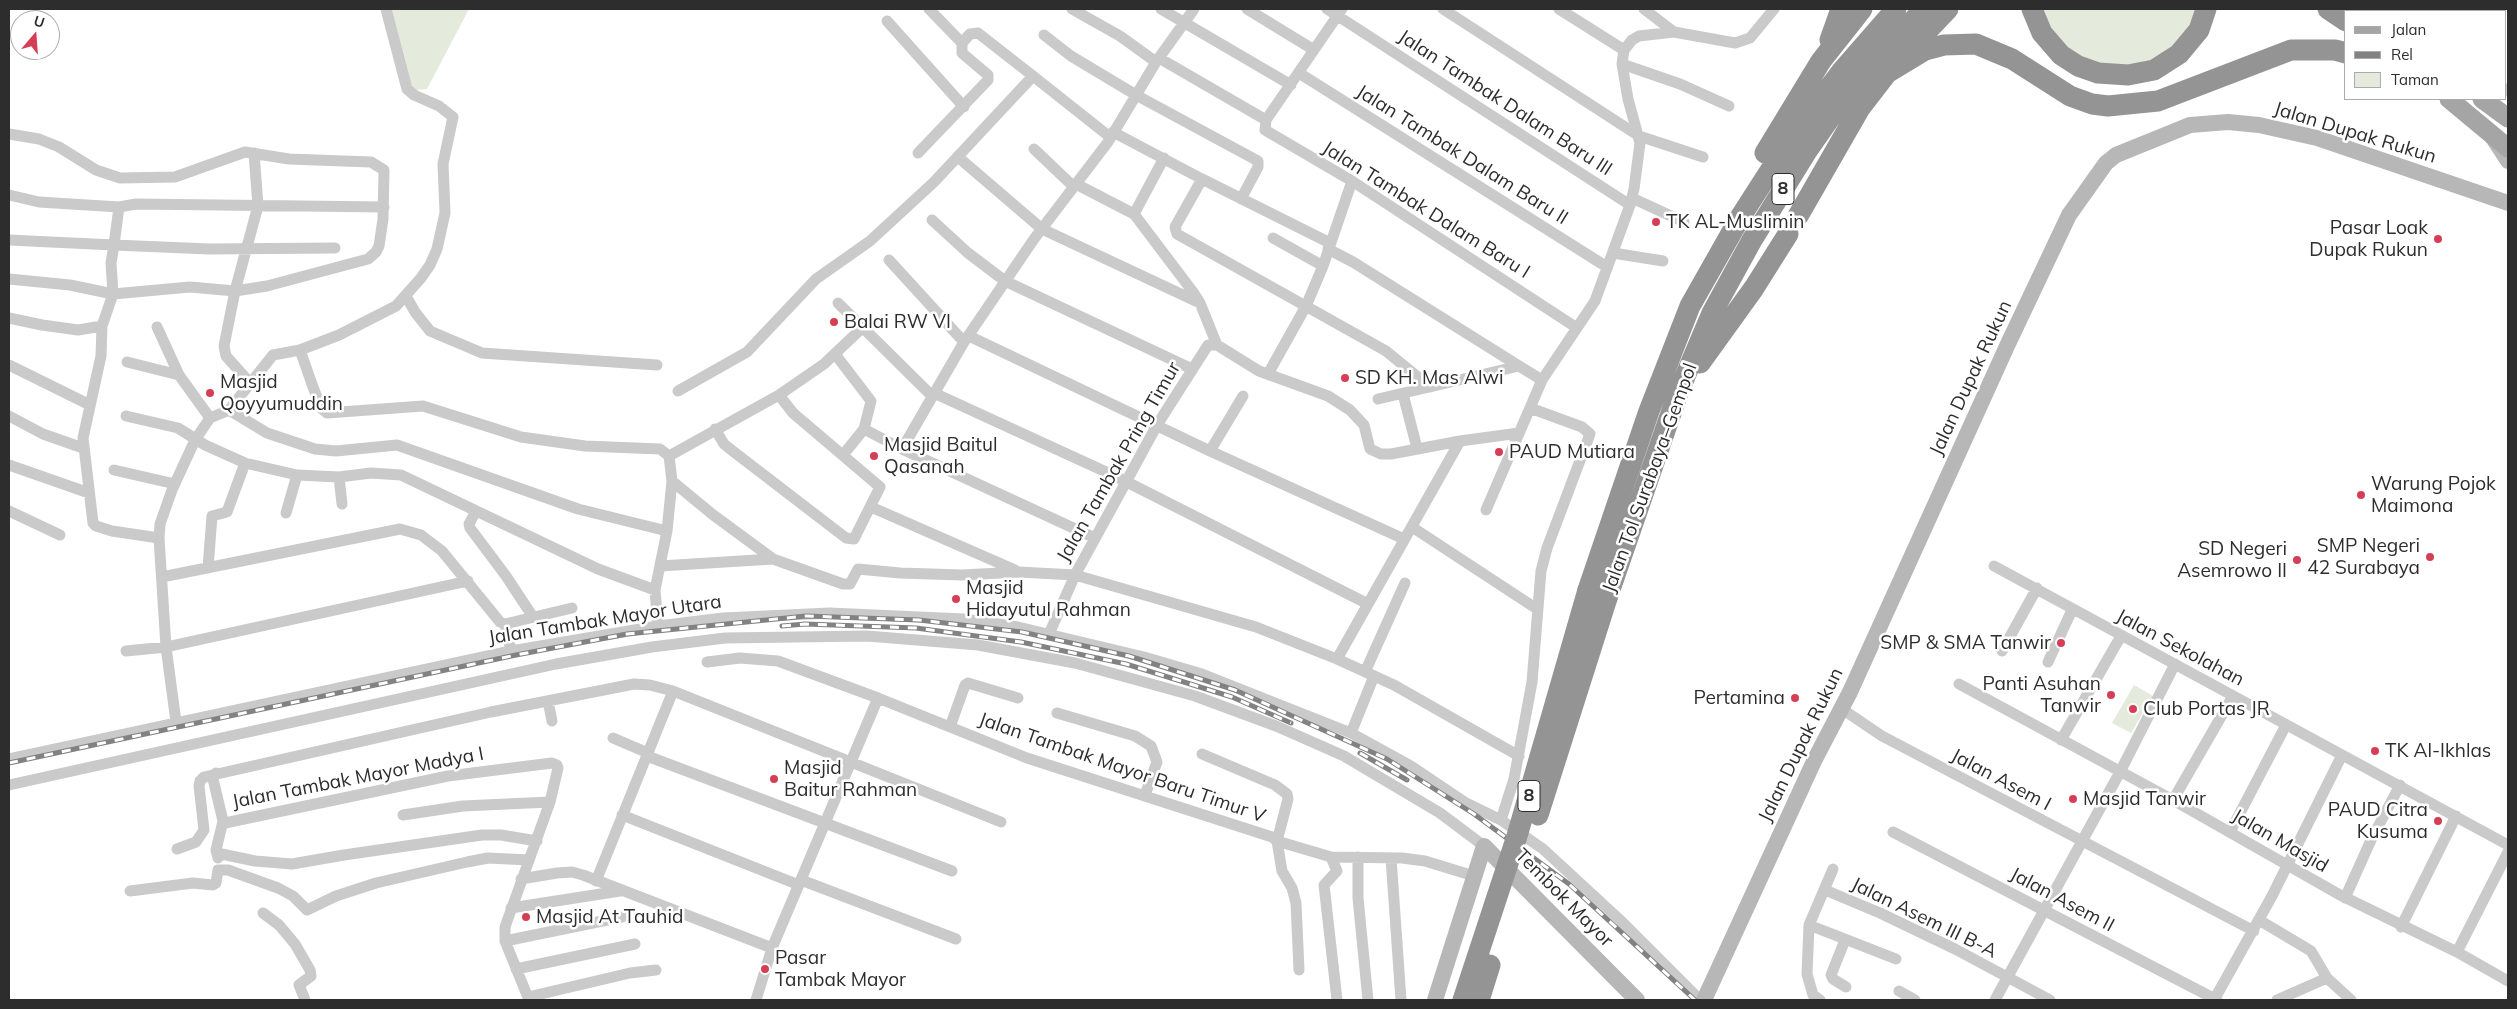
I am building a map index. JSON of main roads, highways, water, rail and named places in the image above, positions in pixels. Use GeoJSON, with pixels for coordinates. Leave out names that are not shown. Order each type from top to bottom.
{"type":"FeatureCollection","features":[{"type":"Feature","properties":{"kind":"highway"},"geometry":{"type":"LineString","coordinates":[[1821,61],[1841,9]]}},
{"type":"Feature","properties":{"kind":"highway"},"geometry":{"type":"LineString","coordinates":[[1690,306],[1711,253],[1732,209],[1821,61],[1862,9]]}},
{"type":"Feature","properties":{"kind":"highway","name":"Jalan Tol Surabaya–Gempol"},"geometry":{"type":"LineString","coordinates":[[1479,1000],[1650,411],[1690,306],[1740,216],[1793,135],[1841,72],[1896,9]]}},
{"type":"Feature","properties":{"kind":"highway","name":"Jalan Tol Surabaya–Gempol"},"geometry":{"type":"LineString","coordinates":[[1463,1000],[1598,594],[1712,313],[1752,240],[1807,151],[1853,85],[1924,9]]}},
{"type":"Feature","properties":{"kind":"highway"},"geometry":{"type":"LineString","coordinates":[[1678,393],[1754,288],[1793,225],[1847,130],[1887,73],[1948,9]]}},
{"type":"Feature","properties":{"kind":"highway"},"geometry":{"type":"LineString","coordinates":[[2032,9],[2042,33],[2061,55],[2078,66],[2098,73],[2128,75],[2154,70],[2179,54],[2199,30],[2206,9]]}},
{"type":"Feature","properties":{"kind":"highway"},"geometry":{"type":"LineString","coordinates":[[2328,9],[2344,21]]}},
{"type":"Feature","properties":{"kind":"highway"},"geometry":{"type":"LineString","coordinates":[[1887,73],[1925,50],[1944,45],[1976,44],[2012,59],[2070,96],[2092,104],[2108,106],[2158,101],[2291,50],[2335,50],[2344,52]]}},
{"type":"Feature","properties":{"kind":"main road"},"geometry":{"type":"LineString","coordinates":[[2450,100],[2508,148]]}},
{"type":"Feature","properties":{"kind":"main road"},"geometry":{"type":"LineString","coordinates":[[2483,100],[2508,118]]}},
{"type":"Feature","properties":{"kind":"main road","name":"Jalan Dupak Rukun"},"geometry":{"type":"LineString","coordinates":[[1704,1000],[1815,759],[1842,709],[1925,530],[2007,346],[2070,215],[2106,163],[2116,155],[2190,125],[2236,122],[2318,138],[2508,203]]}},
{"type":"Feature","properties":{"kind":"main road"},"geometry":{"type":"LineString","coordinates":[[2486,129],[2508,161]]}},
{"type":"Feature","properties":{"kind":"main road"},"geometry":{"type":"LineString","coordinates":[[2492,197],[2504,194],[2508,189]]}},
{"type":"Feature","properties":{"kind":"main road","name":"Tembok Mayor"},"geometry":{"type":"LineString","coordinates":[[1435,1000],[1484,846],[1637,1000]]}},
{"type":"Feature","properties":{"kind":"railway"},"geometry":{"type":"LineString","coordinates":[[9,763],[516,655],[627,634],[806,616],[919,620],[1022,632],[1129,656],[1235,690],[1387,759],[1474,814],[1569,884],[1695,1000]]}},
{"type":"Feature","properties":{"kind":"railway"},"geometry":{"type":"LineString","coordinates":[[782,626],[805,624],[916,628],[1021,642],[1126,664],[1232,697],[1291,723]]}},
{"type":"Feature","properties":{"kind":"railway"},"geometry":{"type":"LineString","coordinates":[[1360,753],[1407,780]]}},
{"type":"Feature","properties":{"kind":"place","name":"TK AL-Muslimin"},"geometry":{"type":"Point","coordinates":[1656,222]}},
{"type":"Feature","properties":{"kind":"place","name":"Pasar Loak Dupak Rukun"},"geometry":{"type":"Point","coordinates":[2438,239]}},
{"type":"Feature","properties":{"kind":"place","name":"Balai RW VI"},"geometry":{"type":"Point","coordinates":[834,322]}},
{"type":"Feature","properties":{"kind":"place","name":"SD KH. Mas Alwi"},"geometry":{"type":"Point","coordinates":[1345,378]}},
{"type":"Feature","properties":{"kind":"place","name":"Masjid Qoyyumuddin"},"geometry":{"type":"Point","coordinates":[210,393]}},
{"type":"Feature","properties":{"kind":"place","name":"PAUD Mutiara"},"geometry":{"type":"Point","coordinates":[1499,452]}},
{"type":"Feature","properties":{"kind":"place","name":"Masjid Baitul Qasanah"},"geometry":{"type":"Point","coordinates":[874,456]}},
{"type":"Feature","properties":{"kind":"place","name":"Warung Pojok Maimona"},"geometry":{"type":"Point","coordinates":[2361,495]}},
{"type":"Feature","properties":{"kind":"place","name":"SMP Negeri 42 Surabaya"},"geometry":{"type":"Point","coordinates":[2430,557]}},
{"type":"Feature","properties":{"kind":"place","name":"SD Negeri Asemrowo II"},"geometry":{"type":"Point","coordinates":[2297,560]}},
{"type":"Feature","properties":{"kind":"place","name":"Masjid Hidayutul Rahman"},"geometry":{"type":"Point","coordinates":[956,599]}},
{"type":"Feature","properties":{"kind":"place","name":"SMP & SMA Tanwir"},"geometry":{"type":"Point","coordinates":[2061,643]}},
{"type":"Feature","properties":{"kind":"place","name":"Panti Asuhan Tanwir"},"geometry":{"type":"Point","coordinates":[2111,695]}},
{"type":"Feature","properties":{"kind":"place","name":"Pertamina"},"geometry":{"type":"Point","coordinates":[1795,698]}},
{"type":"Feature","properties":{"kind":"place","name":"Club Portas JR"},"geometry":{"type":"Point","coordinates":[2133,709]}},
{"type":"Feature","properties":{"kind":"place","name":"TK Al-Ikhlas"},"geometry":{"type":"Point","coordinates":[2375,751]}},
{"type":"Feature","properties":{"kind":"place","name":"Masjid Baitur Rahman"},"geometry":{"type":"Point","coordinates":[774,779]}},
{"type":"Feature","properties":{"kind":"place","name":"Masjid Tanwir"},"geometry":{"type":"Point","coordinates":[2073,799]}},
{"type":"Feature","properties":{"kind":"place","name":"PAUD Citra Kusuma"},"geometry":{"type":"Point","coordinates":[2438,821]}},
{"type":"Feature","properties":{"kind":"place","name":"Masjid At Tauhid"},"geometry":{"type":"Point","coordinates":[526,917]}},
{"type":"Feature","properties":{"kind":"place","name":"Pasar Tambak Mayor"},"geometry":{"type":"Point","coordinates":[765,969]}}]}
